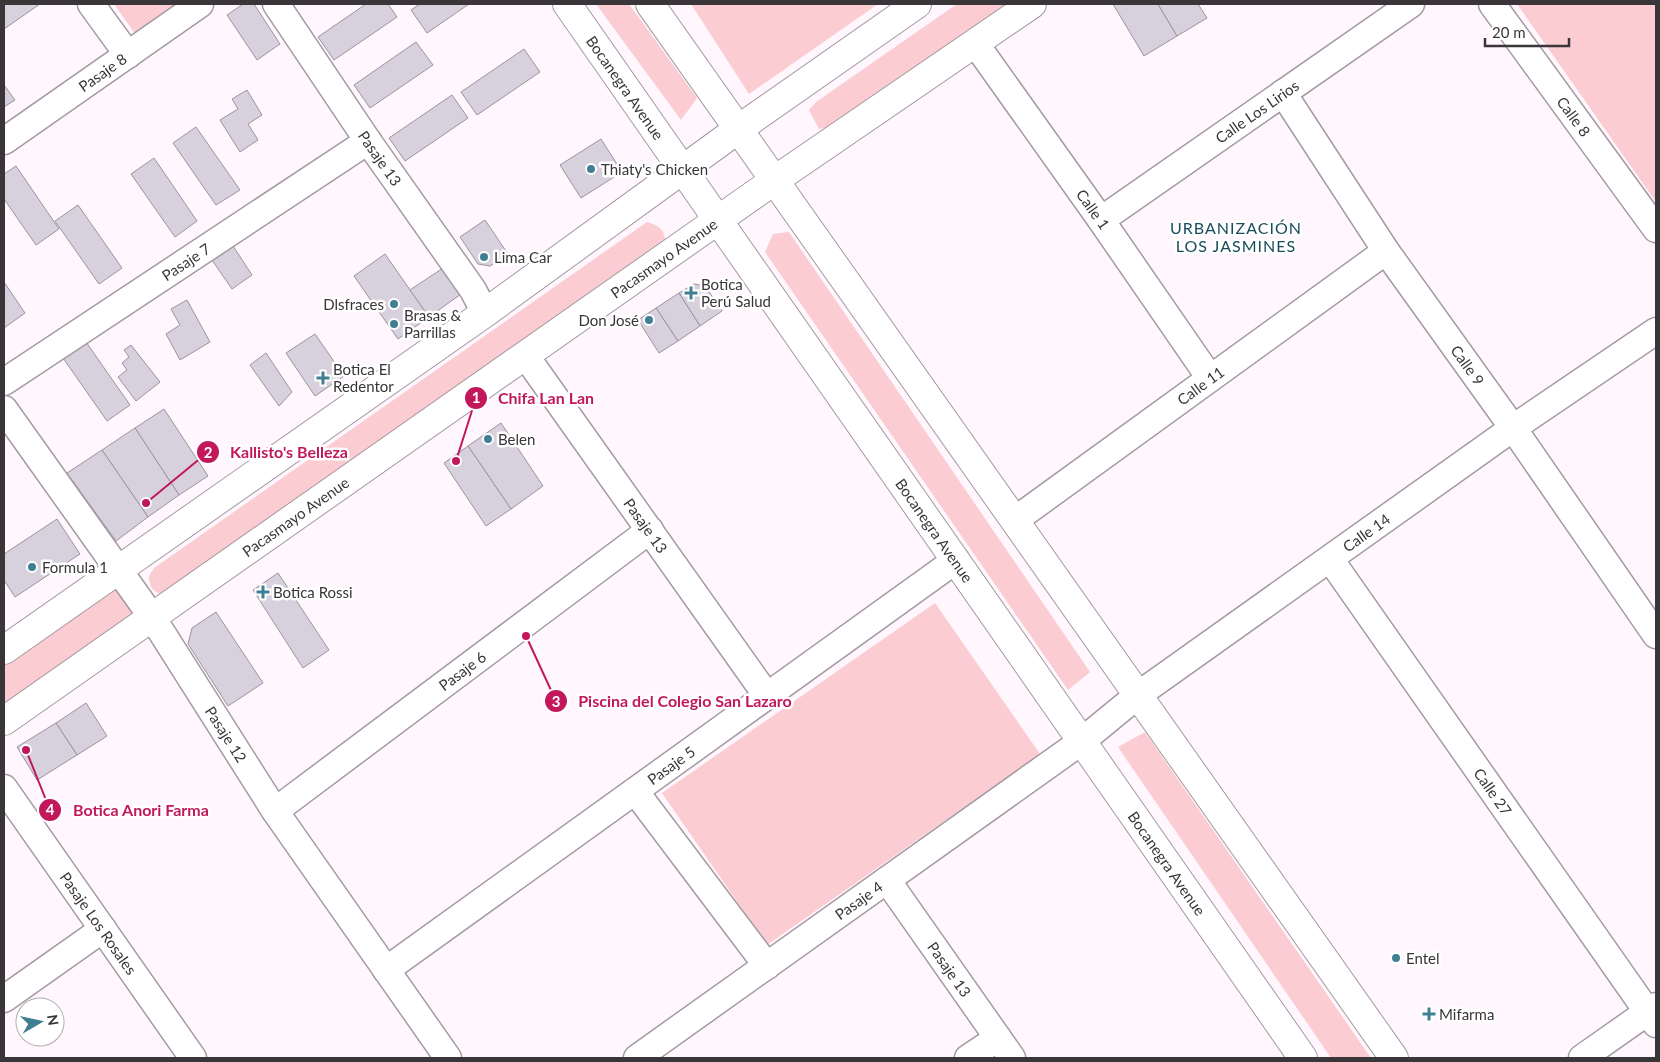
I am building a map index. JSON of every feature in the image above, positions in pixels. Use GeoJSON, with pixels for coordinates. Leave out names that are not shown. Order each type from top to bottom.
{"type":"FeatureCollection","features":[{"type":"Feature","properties":{"kind":"main road","name":"Bocanegra Avenue"},"geometry":{"type":"LineString","coordinates":[[567,4],[1303,1058]]}},
{"type":"Feature","properties":{"kind":"main road"},"geometry":{"type":"LineString","coordinates":[[650,4],[737,130],[775,180],[1394,1058]]}},
{"type":"Feature","properties":{"kind":"main road"},"geometry":{"type":"LineString","coordinates":[[4,650],[485,313],[683,168],[917,4]]}},
{"type":"Feature","properties":{"kind":"main road","name":"Pacasmayo Avenue"},"geometry":{"type":"LineString","coordinates":[[4,721],[775,180],[1032,4]]}},
{"type":"Feature","properties":{"kind":"street"},"geometry":{"type":"LineString","coordinates":[[91,4],[128,55]]}},
{"type":"Feature","properties":{"kind":"street","name":"Pasaje 8"},"geometry":{"type":"LineString","coordinates":[[4,141],[200,4]]}},
{"type":"Feature","properties":{"kind":"street","name":"Pasaje 13"},"geometry":{"type":"LineString","coordinates":[[276,4],[368,141],[473,290],[485,313]]}},
{"type":"Feature","properties":{"kind":"street","name":"Calle Los Lirios"},"geometry":{"type":"LineString","coordinates":[[1101,220],[1412,4]]}},
{"type":"Feature","properties":{"kind":"street","name":"Calle 8"},"geometry":{"type":"LineString","coordinates":[[1492,4],[1656,229]]}},
{"type":"Feature","properties":{"kind":"street","name":"Calle 1"},"geometry":{"type":"LineString","coordinates":[[975,42],[1210,378]]}},
{"type":"Feature","properties":{"kind":"street","name":"Calle 9"},"geometry":{"type":"LineString","coordinates":[[1283,93],[1386,252],[1513,428],[1648,606],[1656,635]]}},
{"type":"Feature","properties":{"kind":"street","name":"Pasaje 7"},"geometry":{"type":"LineString","coordinates":[[4,382],[368,141]]}},
{"type":"Feature","properties":{"kind":"street","name":"Calle 11"},"geometry":{"type":"LineString","coordinates":[[1015,520],[1386,252]]}},
{"type":"Feature","properties":{"kind":"street","name":"Calle 14"},"geometry":{"type":"LineString","coordinates":[[1082,741],[1138,695],[1513,428],[1656,331]]}},
{"type":"Feature","properties":{"kind":"street","name":"Pasaje 13"},"geometry":{"type":"LineString","coordinates":[[525,355],[767,696]]}},
{"type":"Feature","properties":{"kind":"street","name":"Pasaje 12"},"geometry":{"type":"LineString","coordinates":[[4,409],[152,617],[275,811],[448,1058]]}},
{"type":"Feature","properties":{"kind":"street","name":"Pasaje 6"},"geometry":{"type":"LineString","coordinates":[[275,811],[650,530]]}},
{"type":"Feature","properties":{"kind":"street","name":"Calle 27"},"geometry":{"type":"LineString","coordinates":[[1330,559],[1653,1014]]}},
{"type":"Feature","properties":{"kind":"street","name":"Pasaje 5"},"geometry":{"type":"LineString","coordinates":[[386,970],[956,560]]}},
{"type":"Feature","properties":{"kind":"street","name":"Pasaje 4"},"geometry":{"type":"LineString","coordinates":[[637,1058],[1082,741]]}},
{"type":"Feature","properties":{"kind":"street","name":"Pasaje Los Rosales"},"geometry":{"type":"LineString","coordinates":[[4,788],[193,1058]]}},
{"type":"Feature","properties":{"kind":"street"},"geometry":{"type":"LineString","coordinates":[[635,791],[767,966]]}},
{"type":"Feature","properties":{"kind":"street","name":"Pasaje 13"},"geometry":{"type":"LineString","coordinates":[[887,880],[1005,1048]]}},
{"type":"Feature","properties":{"kind":"street"},"geometry":{"type":"LineString","coordinates":[[4,999],[103,930]]}},
{"type":"Feature","properties":{"kind":"street"},"geometry":{"type":"LineString","coordinates":[[1582,1058],[1653,1014]]}},
{"type":"Feature","properties":{"kind":"street"},"geometry":{"type":"LineString","coordinates":[[968,1058],[1005,1048]]}},
{"type":"Feature","properties":{"kind":"shaded area"},"geometry":{"type":"Polygon","coordinates":[[[114,4],[187,4],[138,38],[114,4]]]}},
{"type":"Feature","properties":{"kind":"shaded area"},"geometry":{"type":"Polygon","coordinates":[[[596,4],[629,4],[697,98],[681,120],[596,4]]]}},
{"type":"Feature","properties":{"kind":"shaded area"},"geometry":{"type":"Polygon","coordinates":[[[691,4],[878,4],[749,94],[691,4]]]}},
{"type":"Feature","properties":{"kind":"shaded area"},"geometry":{"type":"Polygon","coordinates":[[[957,4],[1010,4],[830,127],[819,129],[809,110],[816,102],[957,4]]]}},
{"type":"Feature","properties":{"kind":"shaded area"},"geometry":{"type":"Polygon","coordinates":[[[1517,4],[1656,4],[1656,202],[1517,4]]]}},
{"type":"Feature","properties":{"kind":"shaded area"},"geometry":{"type":"Polygon","coordinates":[[[647,222],[663,231],[665,243],[167,595],[154,590],[149,581],[149,576],[154,568],[647,222]]]}},
{"type":"Feature","properties":{"kind":"shaded area"},"geometry":{"type":"Polygon","coordinates":[[[789,232],[1090,672],[1068,690],[765,252],[773,234],[789,232]]]}},
{"type":"Feature","properties":{"kind":"shaded area"},"geometry":{"type":"Polygon","coordinates":[[[117,569],[152,617],[4,721],[4,649],[117,569]]]}},
{"type":"Feature","properties":{"kind":"shaded area"},"geometry":{"type":"Polygon","coordinates":[[[935,603],[1040,754],[767,945],[662,793],[935,603]]]}},
{"type":"Feature","properties":{"kind":"shaded area"},"geometry":{"type":"Polygon","coordinates":[[[1145,732],[1371,1058],[1331,1058],[1118,747],[1145,732]]]}},
{"type":"Feature","properties":{"kind":"building"},"geometry":{"type":"Polygon","coordinates":[[[4,4],[40,4],[4,29],[4,4]]]}},
{"type":"Feature","properties":{"kind":"building"},"geometry":{"type":"Polygon","coordinates":[[[243,4],[254,4],[280,44],[257,60],[227,15],[243,4]]]}},
{"type":"Feature","properties":{"kind":"building"},"geometry":{"type":"Polygon","coordinates":[[[366,4],[388,4],[397,17],[334,60],[318,37],[366,4]]]}},
{"type":"Feature","properties":{"kind":"building"},"geometry":{"type":"Polygon","coordinates":[[[420,4],[469,4],[427,33],[411,10],[420,4]]]}},
{"type":"Feature","properties":{"kind":"building"},"geometry":{"type":"Polygon","coordinates":[[[1113,4],[1158,4],[1177,36],[1144,56],[1113,4]]]}},
{"type":"Feature","properties":{"kind":"building"},"geometry":{"type":"Polygon","coordinates":[[[1158,4],[1198,4],[1207,18],[1177,36],[1158,4]]]}},
{"type":"Feature","properties":{"kind":"building"},"geometry":{"type":"Polygon","coordinates":[[[416,42],[433,65],[370,108],[354,85],[416,42]]]}},
{"type":"Feature","properties":{"kind":"building"},"geometry":{"type":"Polygon","coordinates":[[[524,49],[540,72],[477,115],[461,92],[524,49]]]}},
{"type":"Feature","properties":{"kind":"building"},"geometry":{"type":"Polygon","coordinates":[[[4,85],[15,100],[4,107],[4,85]]]}},
{"type":"Feature","properties":{"kind":"building"},"geometry":{"type":"Polygon","coordinates":[[[247,90],[262,115],[248,124],[258,140],[240,152],[220,120],[238,109],[232,99],[247,90]]]}},
{"type":"Feature","properties":{"kind":"building"},"geometry":{"type":"Polygon","coordinates":[[[452,95],[468,118],[405,161],[389,138],[452,95]]]}},
{"type":"Feature","properties":{"kind":"building"},"geometry":{"type":"Polygon","coordinates":[[[196,127],[240,190],[216,205],[173,143],[196,127]]]}},
{"type":"Feature","properties":{"kind":"building","name":"Thiaty's Chicken"},"geometry":{"type":"Polygon","coordinates":[[[601,139],[622,172],[581,198],[560,165],[601,139]]]}},
{"type":"Feature","properties":{"kind":"building"},"geometry":{"type":"Polygon","coordinates":[[[154,158],[197,221],[175,237],[131,174],[154,158]]]}},
{"type":"Feature","properties":{"kind":"building"},"geometry":{"type":"Polygon","coordinates":[[[16,166],[59,229],[36,245],[4,199],[4,174],[16,166]]]}},
{"type":"Feature","properties":{"kind":"building"},"geometry":{"type":"Polygon","coordinates":[[[78,205],[122,268],[99,284],[55,221],[78,205]]]}},
{"type":"Feature","properties":{"kind":"building"},"geometry":{"type":"Polygon","coordinates":[[[485,220],[508,254],[490,266],[478,264],[460,237],[485,220]]]}},
{"type":"Feature","properties":{"kind":"building"},"geometry":{"type":"Polygon","coordinates":[[[233,246],[252,275],[232,289],[212,260],[233,246]]]}},
{"type":"Feature","properties":{"kind":"building"},"geometry":{"type":"Polygon","coordinates":[[[385,254],[429,317],[398,339],[354,276],[385,254]]]}},
{"type":"Feature","properties":{"kind":"building"},"geometry":{"type":"Polygon","coordinates":[[[443,268],[461,294],[429,317],[410,290],[443,268]]]}},
{"type":"Feature","properties":{"kind":"building"},"geometry":{"type":"Polygon","coordinates":[[[4,282],[25,313],[4,328],[4,282]]]}},
{"type":"Feature","properties":{"kind":"building"},"geometry":{"type":"Polygon","coordinates":[[[694,284],[705,286],[722,311],[700,326],[679,293],[694,284]]]}},
{"type":"Feature","properties":{"kind":"building"},"geometry":{"type":"Polygon","coordinates":[[[679,293],[700,326],[678,341],[656,308],[679,293]]]}},
{"type":"Feature","properties":{"kind":"building"},"geometry":{"type":"Polygon","coordinates":[[[187,300],[210,342],[180,360],[166,334],[180,325],[171,309],[187,300]]]}},
{"type":"Feature","properties":{"kind":"building"},"geometry":{"type":"Polygon","coordinates":[[[656,308],[678,341],[659,353],[638,320],[656,308]]]}},
{"type":"Feature","properties":{"kind":"building"},"geometry":{"type":"Polygon","coordinates":[[[315,334],[344,376],[315,396],[286,353],[315,334]]]}},
{"type":"Feature","properties":{"kind":"building"},"geometry":{"type":"Polygon","coordinates":[[[86,342],[130,405],[107,421],[63,358],[86,342]]]}},
{"type":"Feature","properties":{"kind":"building"},"geometry":{"type":"Polygon","coordinates":[[[131,345],[160,382],[136,401],[118,377],[127,370],[122,363],[129,357],[124,350],[131,345]]]}},
{"type":"Feature","properties":{"kind":"building"},"geometry":{"type":"Polygon","coordinates":[[[266,353],[292,392],[279,406],[250,365],[266,353]]]}},
{"type":"Feature","properties":{"kind":"building"},"geometry":{"type":"Polygon","coordinates":[[[164,409],[208,476],[179,495],[135,428],[164,409]]]}},
{"type":"Feature","properties":{"kind":"building"},"geometry":{"type":"Polygon","coordinates":[[[501,423],[543,486],[511,509],[468,446],[501,423]]]}},
{"type":"Feature","properties":{"kind":"building"},"geometry":{"type":"Polygon","coordinates":[[[135,428],[179,495],[148,517],[102,450],[135,428]]]}},
{"type":"Feature","properties":{"kind":"building"},"geometry":{"type":"Polygon","coordinates":[[[468,446],[511,509],[486,526],[444,463],[468,446]]]}},
{"type":"Feature","properties":{"kind":"building"},"geometry":{"type":"Polygon","coordinates":[[[102,450],[148,517],[116,541],[67,473],[102,450]]]}},
{"type":"Feature","properties":{"kind":"building","name":"Formula 1"},"geometry":{"type":"Polygon","coordinates":[[[57,519],[80,554],[15,597],[4,580],[4,554],[57,519]]]}},
{"type":"Feature","properties":{"kind":"building"},"geometry":{"type":"Polygon","coordinates":[[[278,573],[329,650],[303,668],[253,590],[278,573]]]}},
{"type":"Feature","properties":{"kind":"building"},"geometry":{"type":"Polygon","coordinates":[[[216,612],[263,683],[228,706],[188,644],[192,628],[216,612]]]}},
{"type":"Feature","properties":{"kind":"building"},"geometry":{"type":"Polygon","coordinates":[[[86,703],[107,736],[77,755],[56,723],[86,703]]]}},
{"type":"Feature","properties":{"kind":"building"},"geometry":{"type":"Polygon","coordinates":[[[56,723],[77,755],[37,780],[17,747],[56,723]]]}},
{"type":"Feature","properties":{"kind":"place","name":"Thiaty's Chicken"},"geometry":{"type":"Point","coordinates":[591,169]}},
{"type":"Feature","properties":{"kind":"place","name":"Lima Car"},"geometry":{"type":"Point","coordinates":[484,257]}},
{"type":"Feature","properties":{"kind":"place","name":"Botica Perú Salud"},"geometry":{"type":"Point","coordinates":[691,293]}},
{"type":"Feature","properties":{"kind":"place","name":"Dlsfraces"},"geometry":{"type":"Point","coordinates":[394,304]}},
{"type":"Feature","properties":{"kind":"place","name":"Don José"},"geometry":{"type":"Point","coordinates":[649,320]}},
{"type":"Feature","properties":{"kind":"place","name":"Brasas & Parrillas"},"geometry":{"type":"Point","coordinates":[394,324]}},
{"type":"Feature","properties":{"kind":"place","name":"Botica El Redentor"},"geometry":{"type":"Point","coordinates":[323,378]}},
{"type":"Feature","properties":{"kind":"place","name":"Belen"},"geometry":{"type":"Point","coordinates":[488,439]}},
{"type":"Feature","properties":{"kind":"place","name":"Chifa Lan Lan"},"geometry":{"type":"Point","coordinates":[456,461]}},
{"type":"Feature","properties":{"kind":"place","name":"Kallisto's Belleza"},"geometry":{"type":"Point","coordinates":[146,503]}},
{"type":"Feature","properties":{"kind":"place","name":"Formula 1"},"geometry":{"type":"Point","coordinates":[32,567]}},
{"type":"Feature","properties":{"kind":"place","name":"Botica Rossi"},"geometry":{"type":"Point","coordinates":[263,592]}},
{"type":"Feature","properties":{"kind":"place","name":"Piscina del Colegio San Lazaro"},"geometry":{"type":"Point","coordinates":[526,636]}},
{"type":"Feature","properties":{"kind":"place","name":"Botica Anori Farma"},"geometry":{"type":"Point","coordinates":[26,750]}},
{"type":"Feature","properties":{"kind":"place","name":"Entel"},"geometry":{"type":"Point","coordinates":[1396,958]}},
{"type":"Feature","properties":{"kind":"place","name":"Mifarma"},"geometry":{"type":"Point","coordinates":[1429,1014]}},
{"type":"Feature","properties":{"kind":"district","name":"URBANIZACIÓN LOS JASMINES"},"geometry":{"type":"Point","coordinates":[1236,236]}}]}
